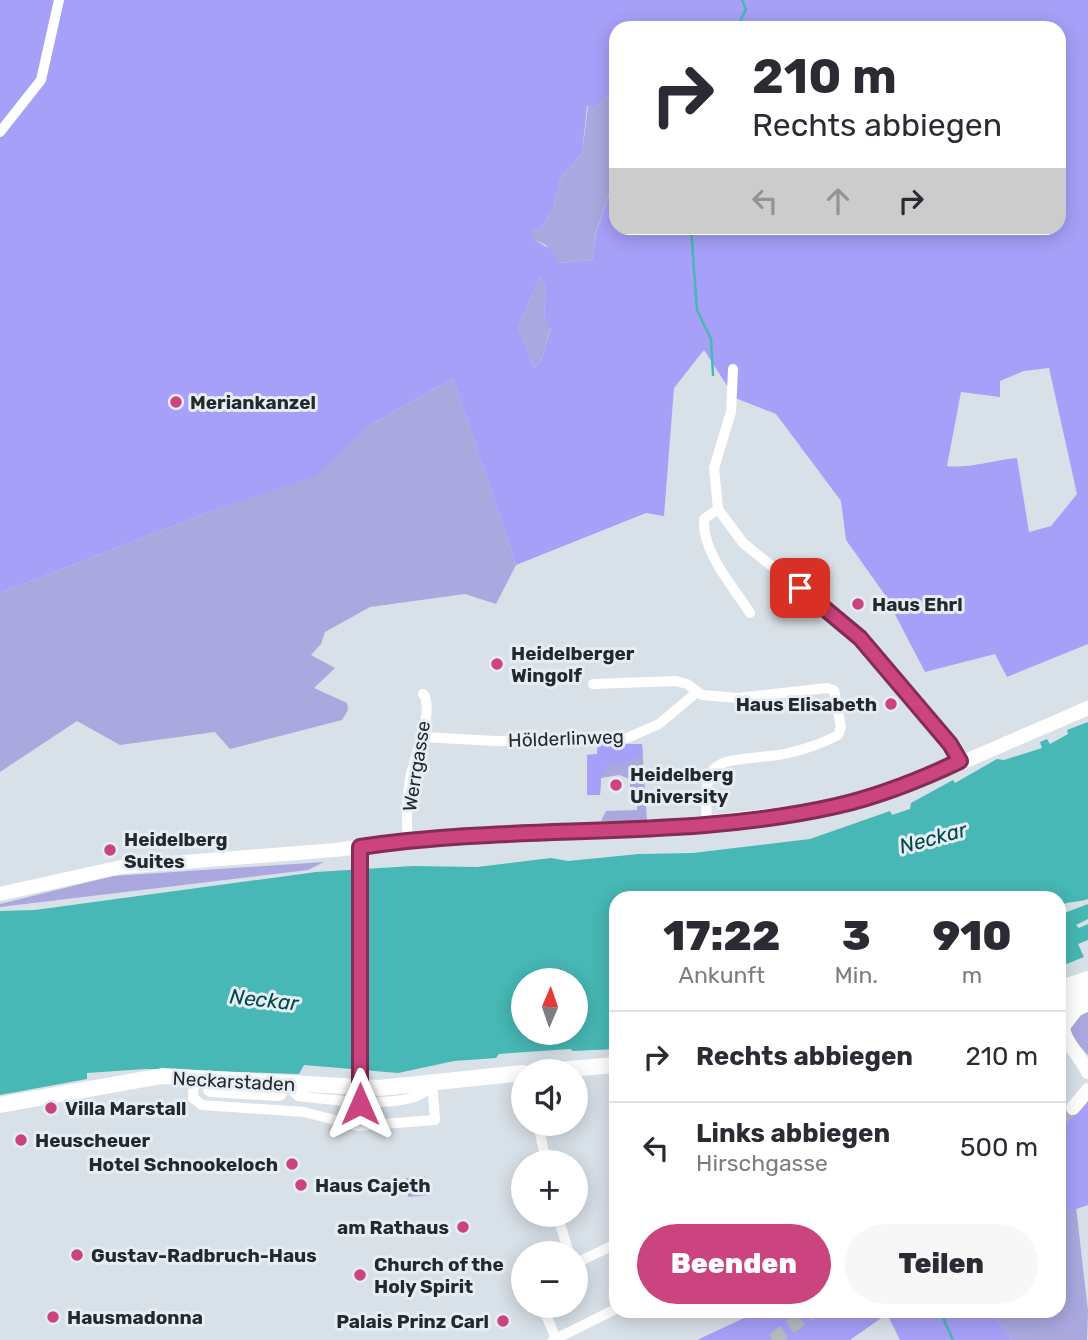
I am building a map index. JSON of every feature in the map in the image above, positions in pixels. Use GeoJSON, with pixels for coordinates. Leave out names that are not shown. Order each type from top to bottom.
{"type":"FeatureCollection","features":[{"type":"Feature","properties":{"kind":"main road"},"geometry":{"type":"LineString","coordinates":[[0,894],[104,869],[361,851],[408,840],[707,823],[838,806],[905,786],[1088,708]]}},
{"type":"Feature","properties":{"kind":"main road"},"geometry":{"type":"LineString","coordinates":[[1066,1012],[1078,990]]}},
{"type":"Feature","properties":{"kind":"main road"},"geometry":{"type":"LineString","coordinates":[[1066,1042],[1083,1058],[1088,1072]]}},
{"type":"Feature","properties":{"kind":"main road"},"geometry":{"type":"LineString","coordinates":[[588,1068],[609,1066]]}},
{"type":"Feature","properties":{"kind":"main road","name":"Neckarstaden"},"geometry":{"type":"LineString","coordinates":[[0,1105],[131,1082],[355,1088],[511,1074]]}},
{"type":"Feature","properties":{"kind":"main road","name":"Neckarstaden"},"geometry":{"type":"LineString","coordinates":[[194,1082],[253,1093],[337,1088]]}},
{"type":"Feature","properties":{"kind":"main road"},"geometry":{"type":"LineString","coordinates":[[1088,1090],[1073,1108],[1088,1097]]}},
{"type":"Feature","properties":{"kind":"street"},"geometry":{"type":"LineString","coordinates":[[0,132],[41,80],[60,0]]}},
{"type":"Feature","properties":{"kind":"street"},"geometry":{"type":"LineString","coordinates":[[733,369],[731,412],[714,468],[718,509],[749,548],[860,638],[950,744],[960,761]]}},
{"type":"Feature","properties":{"kind":"street"},"geometry":{"type":"LineString","coordinates":[[718,509],[704,519],[707,538],[718,563],[750,613]]}},
{"type":"Feature","properties":{"kind":"street"},"geometry":{"type":"LineString","coordinates":[[593,684],[676,681],[687,684],[696,693],[738,698],[830,688],[834,691],[841,727],[835,737],[777,755],[735,758],[716,767],[705,793],[707,823]]}},
{"type":"Feature","properties":{"kind":"street","name":"Hölderlinweg"},"geometry":{"type":"LineString","coordinates":[[422,737],[483,741],[627,738],[659,724],[696,693]]}},
{"type":"Feature","properties":{"kind":"street","name":"Werrgasse"},"geometry":{"type":"LineString","coordinates":[[408,840],[411,774],[422,737],[427,699],[423,694]]}},
{"type":"Feature","properties":{"kind":"street"},"geometry":{"type":"LineString","coordinates":[[359,1116],[361,851]]}},
{"type":"Feature","properties":{"kind":"street"},"geometry":{"type":"LineString","coordinates":[[194,1082],[194,1100],[202,1105],[304,1112],[342,1122],[359,1116],[435,1120],[432,1082]]}},
{"type":"Feature","properties":{"kind":"street"},"geometry":{"type":"LineString","coordinates":[[293,1092],[298,1096],[351,1102],[384,1102],[423,1094],[432,1082]]}},
{"type":"Feature","properties":{"kind":"street"},"geometry":{"type":"LineString","coordinates":[[588,1257],[609,1247]]}},
{"type":"Feature","properties":{"kind":"street"},"geometry":{"type":"LineString","coordinates":[[546,1318],[554,1338],[609,1312]]}},
{"type":"Feature","properties":{"kind":"shaded area"},"geometry":{"type":"Polygon","coordinates":[[[0,0],[1088,0],[1088,644],[1007,677],[995,654],[925,672],[885,595],[846,540],[841,501],[776,414],[735,398],[704,350],[674,388],[664,516],[646,513],[516,565],[453,378],[369,426],[314,477],[204,514],[0,593],[0,0]],[[540,277],[518,327],[534,368],[541,361],[551,328],[544,319],[546,287],[540,277]],[[1049,368],[1024,371],[1000,381],[1000,397],[961,392],[947,466],[1017,458],[1029,532],[1051,526],[1077,494],[1049,368]]]}},
{"type":"Feature","properties":{"kind":"shaded area"},"geometry":{"type":"Polygon","coordinates":[[[609,95],[609,194],[596,232],[592,260],[558,263],[546,245],[533,239],[533,230],[542,228],[553,208],[561,177],[582,154],[588,106],[597,106],[609,95]]]}},
{"type":"Feature","properties":{"kind":"shaded area"},"geometry":{"type":"Polygon","coordinates":[[[540,277],[546,287],[544,319],[551,327],[541,361],[534,368],[518,327],[540,277]]]}},
{"type":"Feature","properties":{"kind":"shaded area"},"geometry":{"type":"Polygon","coordinates":[[[453,378],[516,565],[496,604],[465,594],[370,607],[325,632],[321,644],[311,655],[335,668],[314,688],[347,703],[348,710],[342,720],[230,749],[215,732],[120,745],[77,721],[0,772],[0,593],[204,514],[313,477],[369,426],[453,378]]]}},
{"type":"Feature","properties":{"kind":"shaded area","name":"Heidelberg University"},"geometry":{"type":"Polygon","coordinates":[[[598,744],[642,744],[647,821],[601,821],[606,811],[637,810],[637,799],[630,799],[630,779],[619,775],[601,778],[600,795],[587,795],[587,755],[597,754],[598,744]]]}},
{"type":"Feature","properties":{"kind":"shaded area"},"geometry":{"type":"Polygon","coordinates":[[[598,744],[642,744],[643,754],[624,763],[608,765],[601,778],[600,795],[587,795],[587,755],[597,754],[598,744]]]}},
{"type":"Feature","properties":{"kind":"shaded area"},"geometry":{"type":"Polygon","coordinates":[[[324,862],[308,870],[0,907],[0,904],[113,876],[324,862]]]}},
{"type":"Feature","properties":{"kind":"shaded area"},"geometry":{"type":"Polygon","coordinates":[[[1088,1007],[1088,1055],[1070,1036],[1071,1021],[1088,1007]]]}},
{"type":"Feature","properties":{"kind":"shaded area"},"geometry":{"type":"Polygon","coordinates":[[[1088,1099],[1088,1205],[1066,1213],[1066,1110],[1088,1099]]]}},
{"type":"Feature","properties":{"kind":"shaded area"},"geometry":{"type":"Polygon","coordinates":[[[425,1176],[429,1195],[408,1197],[406,1178],[425,1176]]]}},
{"type":"Feature","properties":{"kind":"shaded area"},"geometry":{"type":"Polygon","coordinates":[[[1076,1207],[1088,1311],[1087,1340],[1011,1340],[1002,1325],[994,1318],[1066,1318],[1066,1212],[1076,1207]]]}},
{"type":"Feature","properties":{"kind":"shaded area"},"geometry":{"type":"Polygon","coordinates":[[[744,1318],[881,1318],[850,1340],[697,1340],[744,1318]]]}},
{"type":"Feature","properties":{"kind":"shaded area"},"geometry":{"type":"Polygon","coordinates":[[[889,1318],[994,1318],[1002,1325],[1011,1340],[900,1340],[889,1318]]]}},
{"type":"Feature","properties":{"kind":"water","name":"Neckar"},"geometry":{"type":"Polygon","coordinates":[[[1088,722],[1088,899],[1066,903],[1066,891],[609,891],[609,1049],[499,1054],[496,1058],[454,1061],[398,1073],[304,1065],[299,1074],[145,1069],[87,1073],[87,1079],[0,1095],[0,911],[35,910],[316,872],[413,866],[477,867],[551,858],[568,861],[639,854],[693,853],[810,839],[890,811],[892,815],[910,809],[911,803],[953,780],[955,783],[997,759],[1004,760],[1042,748],[1040,742],[1047,739],[1050,744],[1068,734],[1067,730],[1088,722]]]}},
{"type":"Feature","properties":{"kind":"water"},"geometry":{"type":"Polygon","coordinates":[[[1088,904],[1088,919],[1076,925],[1079,928],[1088,924],[1088,940],[1078,944],[1084,957],[1066,964],[1066,912],[1088,904]]]}},
{"type":"Feature","properties":{"kind":"waterway"},"geometry":{"type":"LineString","coordinates":[[740,21],[746,9],[742,0]]}},
{"type":"Feature","properties":{"kind":"waterway"},"geometry":{"type":"LineString","coordinates":[[692,235],[697,310],[711,339],[713,375]]}},
{"type":"Feature","properties":{"kind":"waterway"},"geometry":{"type":"LineString","coordinates":[[943,1318],[953,1340]]}},
{"type":"Feature","properties":{"kind":"tunnel"},"geometry":{"type":"LineString","coordinates":[[1066,1114],[1073,1108]]}},
{"type":"Feature","properties":{"kind":"tunnel"},"geometry":{"type":"LineString","coordinates":[[773,1340],[803,1318]]}},
{"type":"Feature","properties":{"kind":"place","name":"Meriankanzel"},"geometry":{"type":"Point","coordinates":[176,402]}},
{"type":"Feature","properties":{"kind":"place","name":"Haus Ehrl"},"geometry":{"type":"Point","coordinates":[858,604]}},
{"type":"Feature","properties":{"kind":"place","name":"Heidelberger Wingolf"},"geometry":{"type":"Point","coordinates":[497,664]}},
{"type":"Feature","properties":{"kind":"place","name":"Haus Elisabeth"},"geometry":{"type":"Point","coordinates":[891,704]}},
{"type":"Feature","properties":{"kind":"place","name":"Heidelberg University"},"geometry":{"type":"Point","coordinates":[616,785]}},
{"type":"Feature","properties":{"kind":"place","name":"Heidelberg Suites"},"geometry":{"type":"Point","coordinates":[110,850]}},
{"type":"Feature","properties":{"kind":"place","name":"Villa Marstall"},"geometry":{"type":"Point","coordinates":[51,1108]}},
{"type":"Feature","properties":{"kind":"place","name":"Heuscheuer"},"geometry":{"type":"Point","coordinates":[21,1140]}},
{"type":"Feature","properties":{"kind":"place","name":"Hotel Schnookeloch"},"geometry":{"type":"Point","coordinates":[292,1164]}},
{"type":"Feature","properties":{"kind":"place","name":"Haus Cajeth"},"geometry":{"type":"Point","coordinates":[301,1185]}},
{"type":"Feature","properties":{"kind":"place","name":"am Rathaus"},"geometry":{"type":"Point","coordinates":[463,1227]}},
{"type":"Feature","properties":{"kind":"place","name":"Gustav-Radbruch-Haus"},"geometry":{"type":"Point","coordinates":[77,1255]}},
{"type":"Feature","properties":{"kind":"place","name":"Church of the Holy Spirit"},"geometry":{"type":"Point","coordinates":[360,1275]}},
{"type":"Feature","properties":{"kind":"place","name":"Hausmadonna"},"geometry":{"type":"Point","coordinates":[53,1317]}},
{"type":"Feature","properties":{"kind":"place","name":"Palais Prinz Carl"},"geometry":{"type":"Point","coordinates":[503,1321]}},
{"type":"Feature","properties":{"kind":"route"},"geometry":{"type":"LineString","coordinates":[[360,1104],[360,847],[446,836],[665,827],[818,810],[905,786],[960,761],[950,744],[860,638],[800,588]]}}]}
